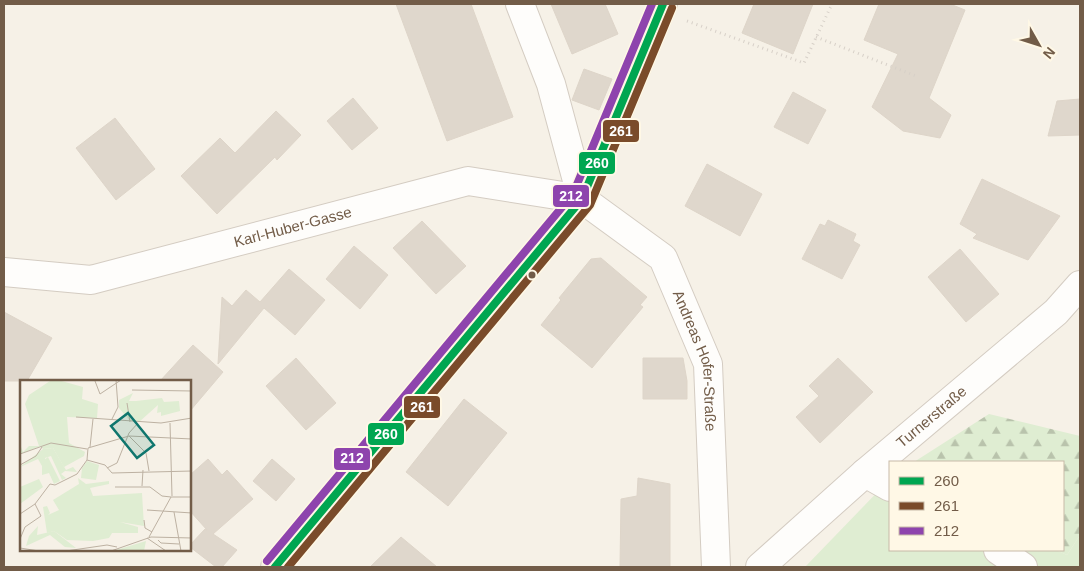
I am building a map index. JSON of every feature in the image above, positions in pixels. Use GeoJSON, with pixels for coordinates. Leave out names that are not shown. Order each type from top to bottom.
{"type":"FeatureCollection","features":[{"type":"Feature","properties":{"kind":"main road"},"geometry":{"type":"LineString","coordinates":[[275,567],[582,199],[661,7]]}},
{"type":"Feature","properties":{"kind":"street"},"geometry":{"type":"LineString","coordinates":[[520,4],[551,84],[582,199]]}},
{"type":"Feature","properties":{"kind":"street","name":"Karl-Huber-Gasse"},"geometry":{"type":"LineString","coordinates":[[4,272],[91,280],[468,181],[582,199]]}},
{"type":"Feature","properties":{"kind":"street","name":"Andreas Hofer-Straße"},"geometry":{"type":"LineString","coordinates":[[582,199],[663,258],[708,364],[716,567]]}},
{"type":"Feature","properties":{"kind":"street","name":"Turnerstraße"},"geometry":{"type":"LineString","coordinates":[[760,567],[865,472],[1056,312],[1080,286]]}},
{"type":"Feature","properties":{"kind":"street"},"geometry":{"type":"LineString","coordinates":[[865,472],[889,486]]}},
{"type":"Feature","properties":{"kind":"street"},"geometry":{"type":"LineString","coordinates":[[999,551],[1023,567]]}},
{"type":"Feature","properties":{"kind":"path"},"geometry":{"type":"LineString","coordinates":[[661,7],[804,63],[832,4]]}},
{"type":"Feature","properties":{"kind":"path"},"geometry":{"type":"LineString","coordinates":[[816,37],[916,76]]}},
{"type":"Feature","properties":{"kind":"green space"},"geometry":{"type":"Polygon","coordinates":[[[989,414],[1080,436],[1080,535],[1067,555],[1058,551],[1064,551],[1064,461],[916,461],[989,414]]]}},
{"type":"Feature","properties":{"kind":"green space"},"geometry":{"type":"Polygon","coordinates":[[[889,480],[889,551],[1058,551],[1067,555],[1080,535],[1080,567],[805,567],[889,480]]]}},
{"type":"Feature","properties":{"kind":"building"},"geometry":{"type":"Polygon","coordinates":[[[396,4],[471,4],[513,117],[447,141],[396,4]]]}},
{"type":"Feature","properties":{"kind":"building"},"geometry":{"type":"Polygon","coordinates":[[[551,4],[605,4],[618,34],[572,54],[551,4]]]}},
{"type":"Feature","properties":{"kind":"building"},"geometry":{"type":"Polygon","coordinates":[[[754,4],[813,4],[793,54],[742,33],[754,4]]]}},
{"type":"Feature","properties":{"kind":"building"},"geometry":{"type":"Polygon","coordinates":[[[879,4],[950,4],[965,10],[929,98],[951,115],[940,138],[903,131],[872,107],[898,54],[864,40],[879,4]]]}},
{"type":"Feature","properties":{"kind":"building"},"geometry":{"type":"Polygon","coordinates":[[[584,69],[612,79],[599,110],[572,100],[584,69]]]}},
{"type":"Feature","properties":{"kind":"building"},"geometry":{"type":"Polygon","coordinates":[[[793,92],[826,110],[808,144],[774,127],[793,92]]]}},
{"type":"Feature","properties":{"kind":"building"},"geometry":{"type":"Polygon","coordinates":[[[353,98],[378,128],[352,150],[327,121],[353,98]]]}},
{"type":"Feature","properties":{"kind":"building"},"geometry":{"type":"Polygon","coordinates":[[[1080,99],[1080,135],[1048,136],[1057,101],[1080,99]]]}},
{"type":"Feature","properties":{"kind":"building"},"geometry":{"type":"Polygon","coordinates":[[[276,111],[301,135],[277,160],[275,157],[217,214],[181,176],[220,138],[235,153],[276,111]]]}},
{"type":"Feature","properties":{"kind":"building"},"geometry":{"type":"Polygon","coordinates":[[[115,118],[155,169],[116,200],[76,148],[115,118]]]}},
{"type":"Feature","properties":{"kind":"building"},"geometry":{"type":"Polygon","coordinates":[[[707,164],[762,194],[740,236],[685,206],[707,164]]]}},
{"type":"Feature","properties":{"kind":"building"},"geometry":{"type":"Polygon","coordinates":[[[982,179],[1060,216],[1028,260],[973,238],[977,234],[960,224],[982,179]]]}},
{"type":"Feature","properties":{"kind":"building"},"geometry":{"type":"Polygon","coordinates":[[[828,220],[856,234],[853,241],[860,245],[842,279],[802,259],[820,224],[825,226],[828,220]]]}},
{"type":"Feature","properties":{"kind":"building"},"geometry":{"type":"Polygon","coordinates":[[[422,221],[466,266],[436,294],[393,248],[422,221]]]}},
{"type":"Feature","properties":{"kind":"building"},"geometry":{"type":"Polygon","coordinates":[[[354,246],[388,275],[360,309],[326,279],[354,246]]]}},
{"type":"Feature","properties":{"kind":"building"},"geometry":{"type":"Polygon","coordinates":[[[960,249],[999,294],[966,322],[928,277],[960,249]]]}},
{"type":"Feature","properties":{"kind":"building"},"geometry":{"type":"Polygon","coordinates":[[[601,258],[647,297],[640,305],[643,307],[592,368],[541,325],[561,300],[559,298],[591,259],[601,258]]]}},
{"type":"Feature","properties":{"kind":"building"},"geometry":{"type":"Polygon","coordinates":[[[289,269],[325,300],[295,335],[264,308],[218,364],[222,297],[232,306],[246,290],[260,302],[289,269]]]}},
{"type":"Feature","properties":{"kind":"building"},"geometry":{"type":"Polygon","coordinates":[[[4,312],[52,338],[28,380],[4,381],[4,312]]]}},
{"type":"Feature","properties":{"kind":"building"},"geometry":{"type":"Polygon","coordinates":[[[193,345],[223,372],[191,410],[191,380],[161,380],[193,345]]]}},
{"type":"Feature","properties":{"kind":"building"},"geometry":{"type":"Polygon","coordinates":[[[296,358],[336,403],[306,430],[266,386],[296,358]]]}},
{"type":"Feature","properties":{"kind":"building"},"geometry":{"type":"Polygon","coordinates":[[[643,358],[683,358],[687,381],[687,399],[643,399],[643,358]]]}},
{"type":"Feature","properties":{"kind":"building"},"geometry":{"type":"Polygon","coordinates":[[[838,358],[873,392],[820,443],[796,417],[819,396],[809,386],[838,358]]]}},
{"type":"Feature","properties":{"kind":"building"},"geometry":{"type":"Polygon","coordinates":[[[464,399],[507,433],[448,506],[406,472],[464,399]]]}},
{"type":"Feature","properties":{"kind":"building"},"geometry":{"type":"Polygon","coordinates":[[[208,459],[222,475],[227,470],[253,499],[213,534],[237,550],[222,567],[216,567],[191,548],[191,544],[205,529],[207,530],[191,512],[191,474],[208,459]]]}},
{"type":"Feature","properties":{"kind":"building"},"geometry":{"type":"Polygon","coordinates":[[[272,459],[295,479],[276,501],[253,481],[272,459]]]}},
{"type":"Feature","properties":{"kind":"building"},"geometry":{"type":"Polygon","coordinates":[[[638,478],[670,484],[670,567],[620,567],[621,499],[637,496],[638,478]]]}},
{"type":"Feature","properties":{"kind":"building"},"geometry":{"type":"Polygon","coordinates":[[[401,537],[437,567],[370,567],[401,537]]]}},
{"type":"Feature","properties":{"kind":"transit line","name":"212"},"geometry":{"type":"LineString","coordinates":[[267,561],[573,194],[652,4]]}},
{"type":"Feature","properties":{"kind":"transit line","name":"260"},"geometry":{"type":"LineString","coordinates":[[275,567],[582,199],[663,4]]}},
{"type":"Feature","properties":{"kind":"transit line","name":"261"},"geometry":{"type":"LineString","coordinates":[[288,567],[590,205],[672,8]]}}]}
